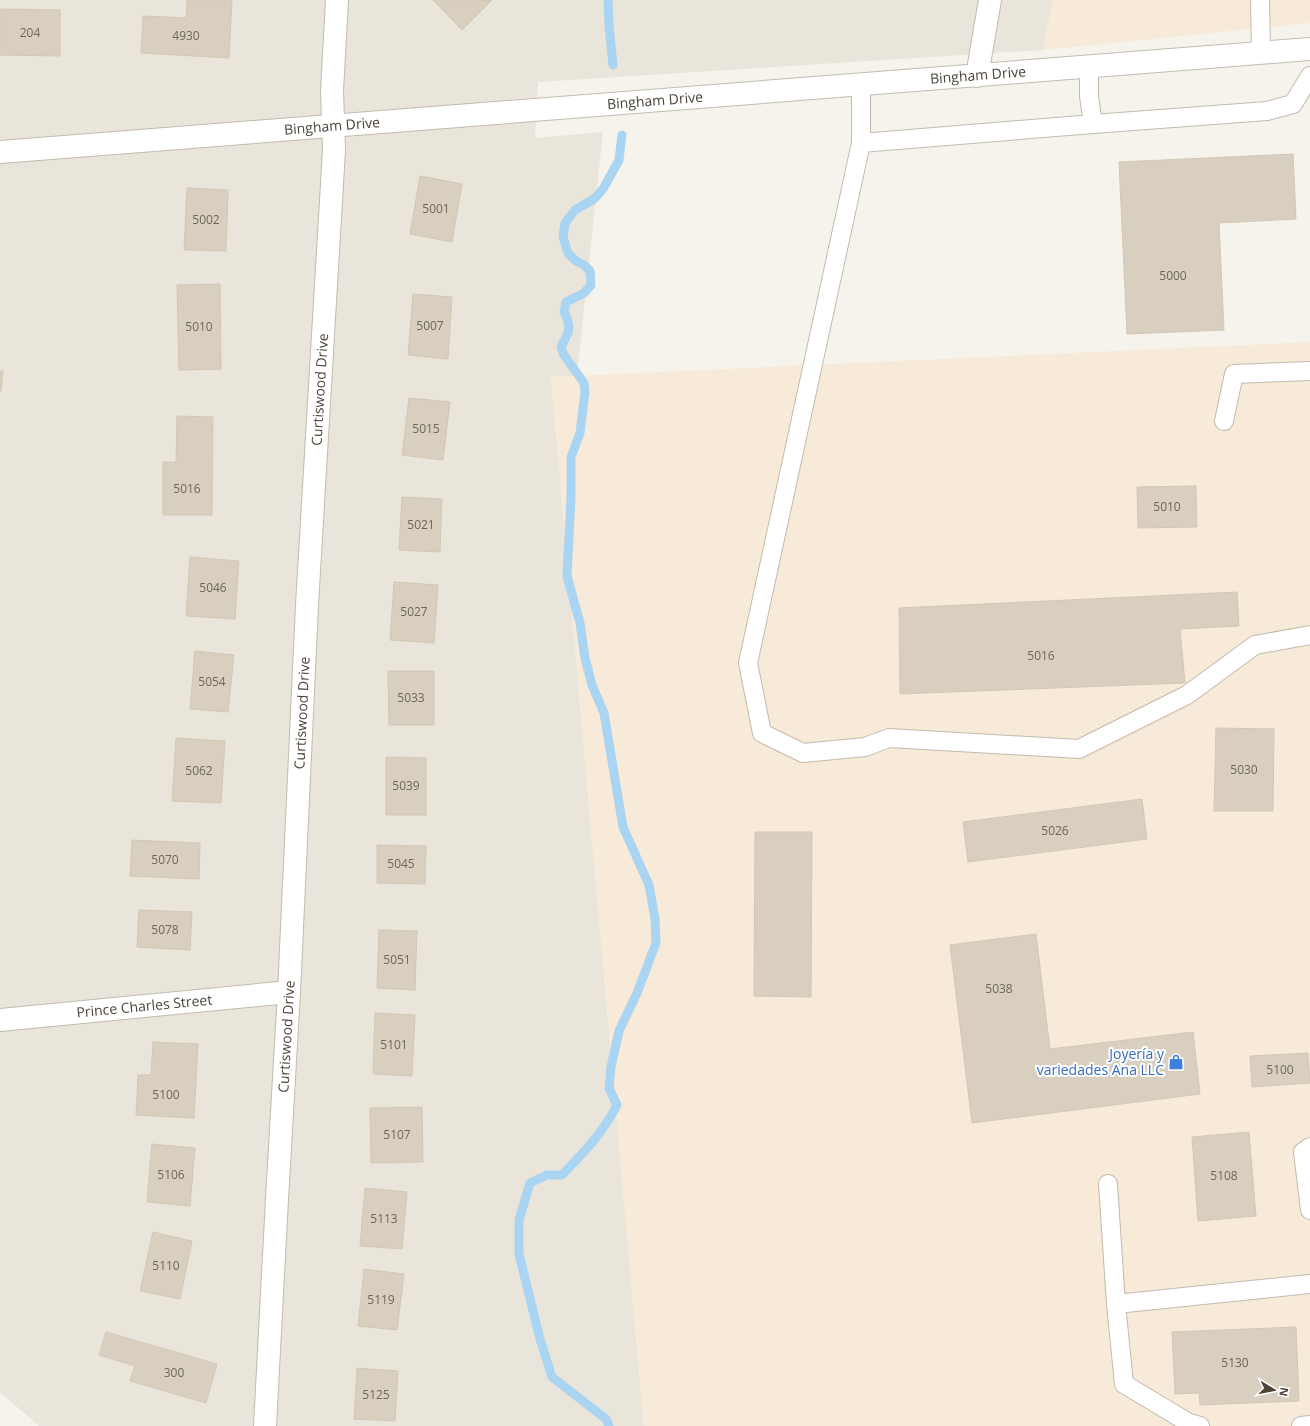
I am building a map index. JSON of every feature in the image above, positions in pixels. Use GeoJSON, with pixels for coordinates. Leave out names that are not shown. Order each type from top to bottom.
{"type":"FeatureCollection","features":[{"type":"Feature","properties":{"kind":"street","name":"Curtiswood Drive"},"geometry":{"type":"LineString","coordinates":[[265,1426],[289,992],[307,605],[333,158],[332,91],[337,0]]}},
{"type":"Feature","properties":{"kind":"street"},"geometry":{"type":"LineString","coordinates":[[977,76],[990,0]]}},
{"type":"Feature","properties":{"kind":"street","name":"Bingham Drive"},"geometry":{"type":"LineString","coordinates":[[0,152],[1310,49]]}},
{"type":"Feature","properties":{"kind":"street","name":"Prince Charles Street"},"geometry":{"type":"LineString","coordinates":[[0,1020],[289,992]]}},
{"type":"Feature","properties":{"kind":"lane"},"geometry":{"type":"LineString","coordinates":[[1260,0],[1261,53]]}},
{"type":"Feature","properties":{"kind":"lane"},"geometry":{"type":"LineString","coordinates":[[1089,66],[1089,96],[1093,124]]}},
{"type":"Feature","properties":{"kind":"lane"},"geometry":{"type":"LineString","coordinates":[[861,144],[1267,111],[1293,104],[1310,76]]}},
{"type":"Feature","properties":{"kind":"lane"},"geometry":{"type":"LineString","coordinates":[[861,85],[861,144],[748,663],[762,733],[803,753],[865,747],[889,738],[1079,749],[1188,695],[1255,644],[1310,634]]}},
{"type":"Feature","properties":{"kind":"lane"},"geometry":{"type":"LineString","coordinates":[[1224,421],[1234,374],[1310,371]]}},
{"type":"Feature","properties":{"kind":"lane"},"geometry":{"type":"LineString","coordinates":[[1310,1147],[1303,1152],[1310,1210]]}},
{"type":"Feature","properties":{"kind":"lane"},"geometry":{"type":"LineString","coordinates":[[1108,1184],[1116,1304],[1124,1384],[1188,1423],[1200,1426]]}},
{"type":"Feature","properties":{"kind":"lane"},"geometry":{"type":"LineString","coordinates":[[1116,1304],[1310,1284]]}},
{"type":"Feature","properties":{"kind":"lane"},"geometry":{"type":"LineString","coordinates":[[1301,1426],[1310,1425]]}},
{"type":"Feature","properties":{"kind":"shaded area"},"geometry":{"type":"Polygon","coordinates":[[[0,0],[1053,0],[1043,50],[538,82],[535,138],[603,132],[577,376],[551,377],[644,1426],[39,1426],[0,1392],[0,0]]]}},
{"type":"Feature","properties":{"kind":"shaded area"},"geometry":{"type":"Polygon","coordinates":[[[1053,0],[1310,0],[1310,23],[1043,50],[1053,0]]]}},
{"type":"Feature","properties":{"kind":"shaded area"},"geometry":{"type":"Polygon","coordinates":[[[1310,342],[1310,1426],[644,1426],[551,377],[1310,342]]]}},
{"type":"Feature","properties":{"kind":"building"},"geometry":{"type":"Polygon","coordinates":[[[187,0],[232,0],[229,58],[141,53],[143,16],[186,18],[187,0]]]}},
{"type":"Feature","properties":{"kind":"building"},"geometry":{"type":"Polygon","coordinates":[[[433,0],[492,0],[462,30],[433,0]]]}},
{"type":"Feature","properties":{"kind":"building"},"geometry":{"type":"Polygon","coordinates":[[[0,9],[60,10],[60,56],[0,55],[0,9]]]}},
{"type":"Feature","properties":{"kind":"building"},"geometry":{"type":"Polygon","coordinates":[[[1293,154],[1296,219],[1219,223],[1224,330],[1127,334],[1119,162],[1293,154]]]}},
{"type":"Feature","properties":{"kind":"building"},"geometry":{"type":"Polygon","coordinates":[[[420,176],[462,184],[452,242],[410,234],[420,176]]]}},
{"type":"Feature","properties":{"kind":"building"},"geometry":{"type":"Polygon","coordinates":[[[187,188],[228,190],[226,251],[184,250],[187,188]]]}},
{"type":"Feature","properties":{"kind":"building"},"geometry":{"type":"Polygon","coordinates":[[[220,284],[221,369],[179,370],[177,285],[220,284]]]}},
{"type":"Feature","properties":{"kind":"building"},"geometry":{"type":"Polygon","coordinates":[[[413,294],[452,297],[448,359],[408,355],[413,294]]]}},
{"type":"Feature","properties":{"kind":"building"},"geometry":{"type":"Polygon","coordinates":[[[0,371],[3,371],[1,391],[0,391],[0,371]]]}},
{"type":"Feature","properties":{"kind":"building"},"geometry":{"type":"Polygon","coordinates":[[[409,398],[450,402],[443,460],[402,455],[409,398]]]}},
{"type":"Feature","properties":{"kind":"building"},"geometry":{"type":"Polygon","coordinates":[[[177,416],[213,417],[212,515],[163,515],[163,462],[176,462],[177,416]]]}},
{"type":"Feature","properties":{"kind":"building"},"geometry":{"type":"Polygon","coordinates":[[[1196,486],[1197,527],[1138,528],[1137,487],[1196,486]]]}},
{"type":"Feature","properties":{"kind":"building"},"geometry":{"type":"Polygon","coordinates":[[[402,497],[442,499],[440,552],[399,550],[402,497]]]}},
{"type":"Feature","properties":{"kind":"building"},"geometry":{"type":"Polygon","coordinates":[[[190,557],[239,561],[235,619],[186,616],[190,557]]]}},
{"type":"Feature","properties":{"kind":"building"},"geometry":{"type":"Polygon","coordinates":[[[394,582],[438,585],[434,643],[390,640],[394,582]]]}},
{"type":"Feature","properties":{"kind":"building"},"geometry":{"type":"Polygon","coordinates":[[[1237,592],[1239,626],[1180,629],[1185,683],[900,694],[899,608],[1237,592]]]}},
{"type":"Feature","properties":{"kind":"building"},"geometry":{"type":"Polygon","coordinates":[[[195,651],[234,655],[228,712],[190,709],[195,651]]]}},
{"type":"Feature","properties":{"kind":"building"},"geometry":{"type":"Polygon","coordinates":[[[388,671],[434,671],[434,725],[389,725],[388,671]]]}},
{"type":"Feature","properties":{"kind":"building"},"geometry":{"type":"Polygon","coordinates":[[[1216,728],[1274,729],[1273,811],[1214,811],[1216,728]]]}},
{"type":"Feature","properties":{"kind":"building"},"geometry":{"type":"Polygon","coordinates":[[[176,738],[225,741],[221,803],[172,801],[176,738]]]}},
{"type":"Feature","properties":{"kind":"building"},"geometry":{"type":"Polygon","coordinates":[[[386,757],[426,758],[426,815],[386,815],[386,757]]]}},
{"type":"Feature","properties":{"kind":"building"},"geometry":{"type":"Polygon","coordinates":[[[1142,799],[1147,839],[968,862],[963,822],[1142,799]]]}},
{"type":"Feature","properties":{"kind":"building"},"geometry":{"type":"Polygon","coordinates":[[[755,832],[812,832],[811,997],[754,996],[755,832]]]}},
{"type":"Feature","properties":{"kind":"building"},"geometry":{"type":"Polygon","coordinates":[[[132,840],[200,843],[199,879],[130,876],[132,840]]]}},
{"type":"Feature","properties":{"kind":"building"},"geometry":{"type":"Polygon","coordinates":[[[377,845],[426,846],[425,884],[377,883],[377,845]]]}},
{"type":"Feature","properties":{"kind":"building"},"geometry":{"type":"Polygon","coordinates":[[[139,910],[192,912],[190,950],[137,947],[139,910]]]}},
{"type":"Feature","properties":{"kind":"building"},"geometry":{"type":"Polygon","coordinates":[[[379,930],[417,931],[415,990],[377,988],[379,930]]]}},
{"type":"Feature","properties":{"kind":"building"},"geometry":{"type":"Polygon","coordinates":[[[1036,934],[1050,1049],[1193,1032],[1200,1094],[972,1123],[950,945],[1036,934]]]}},
{"type":"Feature","properties":{"kind":"building"},"geometry":{"type":"Polygon","coordinates":[[[375,1013],[415,1015],[412,1076],[373,1074],[375,1013]]]}},
{"type":"Feature","properties":{"kind":"building"},"geometry":{"type":"Polygon","coordinates":[[[153,1042],[198,1044],[194,1118],[136,1115],[138,1075],[151,1075],[153,1042]]]}},
{"type":"Feature","properties":{"kind":"building"},"geometry":{"type":"Polygon","coordinates":[[[1308,1053],[1310,1083],[1252,1087],[1250,1056],[1308,1053]]]}},
{"type":"Feature","properties":{"kind":"building"},"geometry":{"type":"Polygon","coordinates":[[[422,1107],[423,1162],[371,1163],[370,1108],[422,1107]]]}},
{"type":"Feature","properties":{"kind":"building"},"geometry":{"type":"Polygon","coordinates":[[[1249,1132],[1256,1216],[1198,1221],[1192,1137],[1249,1132]]]}},
{"type":"Feature","properties":{"kind":"building"},"geometry":{"type":"Polygon","coordinates":[[[152,1144],[195,1148],[190,1206],[147,1202],[152,1144]]]}},
{"type":"Feature","properties":{"kind":"building"},"geometry":{"type":"Polygon","coordinates":[[[365,1188],[407,1192],[402,1249],[360,1246],[365,1188]]]}},
{"type":"Feature","properties":{"kind":"building"},"geometry":{"type":"Polygon","coordinates":[[[153,1232],[192,1241],[180,1299],[140,1291],[153,1232]]]}},
{"type":"Feature","properties":{"kind":"building"},"geometry":{"type":"Polygon","coordinates":[[[364,1269],[404,1274],[397,1330],[358,1326],[364,1269]]]}},
{"type":"Feature","properties":{"kind":"building"},"geometry":{"type":"Polygon","coordinates":[[[1296,1327],[1299,1401],[1200,1405],[1199,1393],[1175,1394],[1172,1332],[1296,1327]]]}},
{"type":"Feature","properties":{"kind":"building"},"geometry":{"type":"Polygon","coordinates":[[[106,1332],[217,1364],[206,1403],[130,1381],[135,1366],[99,1355],[106,1332]]]}},
{"type":"Feature","properties":{"kind":"building"},"geometry":{"type":"Polygon","coordinates":[[[357,1368],[398,1371],[395,1421],[354,1419],[357,1368]]]}},
{"type":"Feature","properties":{"kind":"waterway"},"geometry":{"type":"LineString","coordinates":[[608,0],[613,65]]}},
{"type":"Feature","properties":{"kind":"waterway"},"geometry":{"type":"LineString","coordinates":[[609,1426],[606,1419],[552,1377],[540,1339],[519,1254],[519,1220],[530,1183],[547,1175],[562,1175],[599,1134],[617,1105],[609,1088],[611,1067],[619,1031],[637,993],[656,943],[655,919],[649,885],[623,827],[604,713],[592,685],[585,658],[580,623],[567,576],[571,497],[571,457],[580,433],[585,392],[584,383],[564,355],[561,347],[568,333],[569,326],[564,312],[566,302],[584,293],[591,285],[590,271],[568,253],[563,237],[565,223],[575,210],[594,199],[603,189],[619,160],[622,135]]}},
{"type":"Feature","properties":{"kind":"place","name":"Joyería y variedades Ana LLC"},"geometry":{"type":"Point","coordinates":[1176,1062]}}]}
